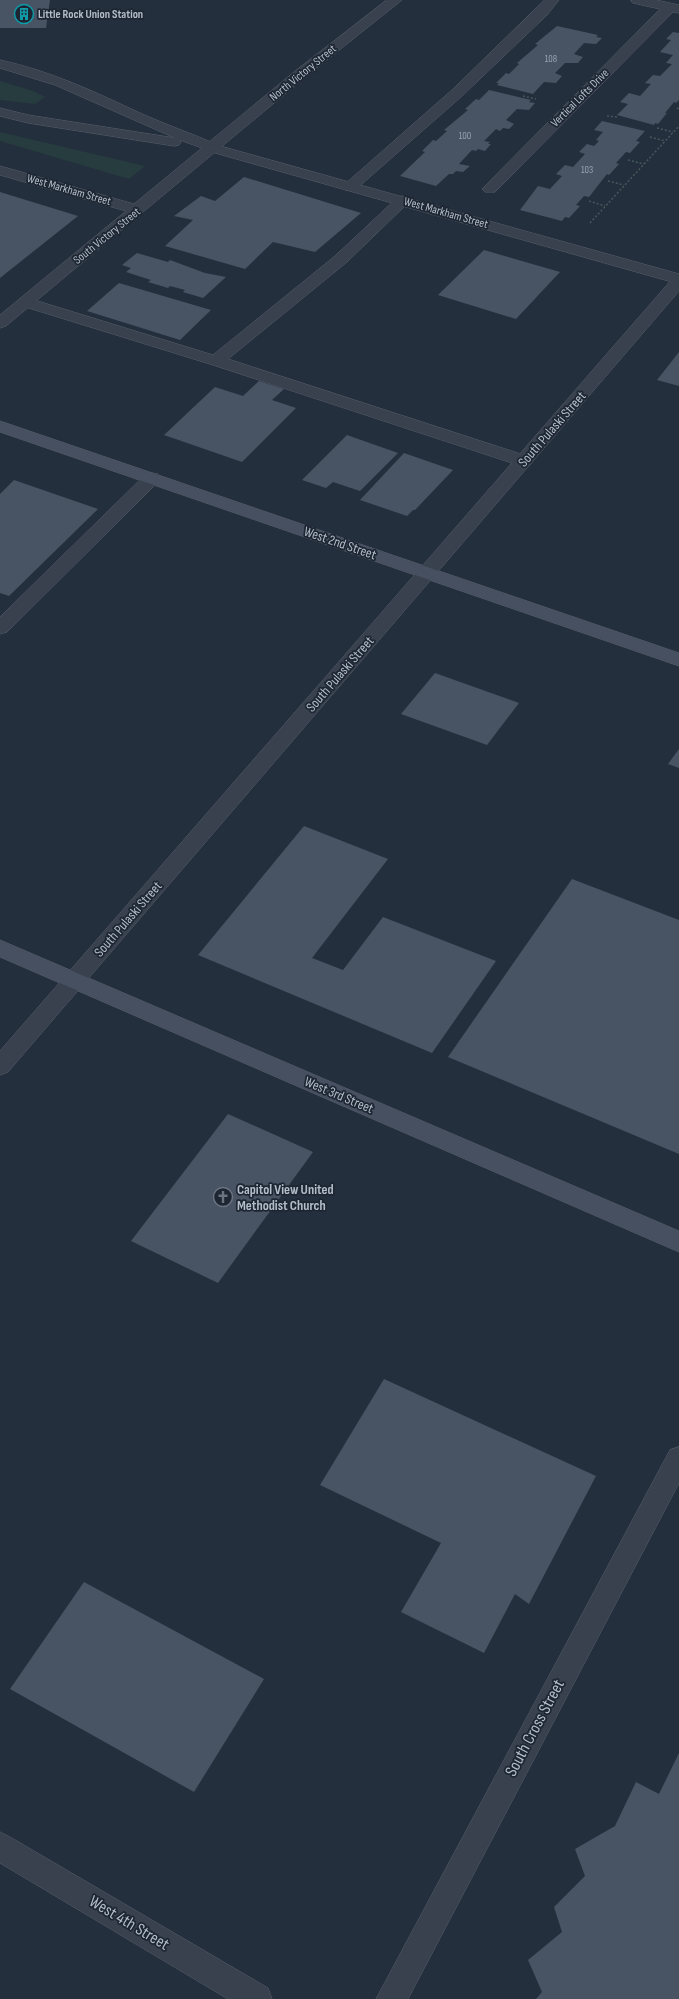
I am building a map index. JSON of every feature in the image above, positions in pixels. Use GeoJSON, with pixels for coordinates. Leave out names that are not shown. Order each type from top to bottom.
{"type":"FeatureCollection","features":[{"type":"Feature","properties":{"kind":"main road","name":"West 2nd Street"},"geometry":{"type":"LineString","coordinates":[[0,426],[679,660]]}},
{"type":"Feature","properties":{"kind":"main road","name":"West 3rd Street"},"geometry":{"type":"LineString","coordinates":[[0,948],[679,1242]]}},
{"type":"Feature","properties":{"kind":"street","name":"North Victory Street"},"geometry":{"type":"LineString","coordinates":[[213,148],[299,75],[395,0]]}},
{"type":"Feature","properties":{"kind":"street"},"geometry":{"type":"LineString","coordinates":[[350,187],[457,93],[542,12],[552,0]]}},
{"type":"Feature","properties":{"kind":"street"},"geometry":{"type":"LineString","coordinates":[[638,0],[675,8]]}},
{"type":"Feature","properties":{"kind":"street","name":"Vertical Lofts Drive"},"geometry":{"type":"LineString","coordinates":[[490,189],[675,8]]}},
{"type":"Feature","properties":{"kind":"street"},"geometry":{"type":"LineString","coordinates":[[0,64],[25,68],[87,92],[156,125],[213,148]]}},
{"type":"Feature","properties":{"kind":"street"},"geometry":{"type":"LineString","coordinates":[[0,112],[36,120],[213,148]]}},
{"type":"Feature","properties":{"kind":"street","name":"West Markham Street"},"geometry":{"type":"LineString","coordinates":[[213,148],[350,187],[402,200],[679,280]]}},
{"type":"Feature","properties":{"kind":"street","name":"South Victory Street"},"geometry":{"type":"LineString","coordinates":[[0,323],[213,148]]}},
{"type":"Feature","properties":{"kind":"street","name":"West Markham Street"},"geometry":{"type":"LineString","coordinates":[[0,170],[138,210]]}},
{"type":"Feature","properties":{"kind":"street"},"geometry":{"type":"LineString","coordinates":[[216,361],[341,259],[402,200]]}},
{"type":"Feature","properties":{"kind":"street","name":"South Pulaski Street"},"geometry":{"type":"LineString","coordinates":[[0,1066],[679,280]]}},
{"type":"Feature","properties":{"kind":"street"},"geometry":{"type":"LineString","coordinates":[[25,302],[216,361],[524,461]]}},
{"type":"Feature","properties":{"kind":"street"},"geometry":{"type":"LineString","coordinates":[[0,628],[152,478]]}},
{"type":"Feature","properties":{"kind":"street","name":"South Cross Street"},"geometry":{"type":"LineString","coordinates":[[391,1999],[679,1458]]}},
{"type":"Feature","properties":{"kind":"street","name":"West 4th Street"},"geometry":{"type":"LineString","coordinates":[[0,1847],[257,1999]]}},
{"type":"Feature","properties":{"kind":"path"},"geometry":{"type":"LineString","coordinates":[[590,223],[679,126]]}},
{"type":"Feature","properties":{"kind":"path"},"geometry":{"type":"LineString","coordinates":[[657,128],[674,132]]}},
{"type":"Feature","properties":{"kind":"path"},"geometry":{"type":"LineString","coordinates":[[650,137],[665,141]]}},
{"type":"Feature","properties":{"kind":"path"},"geometry":{"type":"LineString","coordinates":[[628,160],[644,164]]}},
{"type":"Feature","properties":{"kind":"path"},"geometry":{"type":"LineString","coordinates":[[608,181],[624,186]]}},
{"type":"Feature","properties":{"kind":"path"},"geometry":{"type":"LineString","coordinates":[[588,201],[606,206]]}},
{"type":"Feature","properties":{"kind":"green space"},"geometry":{"type":"Polygon","coordinates":[[[0,81],[33,91],[45,97],[35,104],[0,100],[0,81]]]}},
{"type":"Feature","properties":{"kind":"green space"},"geometry":{"type":"Polygon","coordinates":[[[0,132],[145,166],[129,179],[0,141],[0,132]]]}},
{"type":"Feature","properties":{"kind":"building","name":"Little Rock Union Station"},"geometry":{"type":"Polygon","coordinates":[[[0,0],[50,0],[46,28],[0,28],[0,0]]]}},
{"type":"Feature","properties":{"kind":"building"},"geometry":{"type":"Polygon","coordinates":[[[557,26],[598,35],[596,37],[602,38],[596,44],[584,43],[574,54],[583,57],[578,63],[565,63],[555,73],[562,76],[556,83],[544,82],[533,94],[497,85],[499,83],[496,83],[506,73],[509,74],[519,64],[517,63],[538,45],[535,44],[557,26]]]}},
{"type":"Feature","properties":{"kind":"building"},"geometry":{"type":"Polygon","coordinates":[[[673,32],[679,33],[679,100],[676,103],[674,102],[658,124],[655,123],[654,125],[617,115],[628,104],[620,102],[629,93],[640,96],[651,84],[645,83],[653,75],[660,76],[672,64],[666,63],[673,55],[660,52],[671,40],[666,39],[673,32]]]}},
{"type":"Feature","properties":{"kind":"building"},"geometry":{"type":"Polygon","coordinates":[[[489,90],[531,100],[529,102],[535,103],[529,110],[517,109],[506,120],[514,124],[509,129],[503,128],[500,131],[496,129],[484,141],[490,142],[488,144],[491,144],[485,151],[478,149],[476,151],[472,150],[459,164],[470,166],[463,172],[456,171],[453,174],[449,174],[436,186],[400,176],[425,152],[422,151],[433,140],[436,141],[447,131],[444,130],[468,110],[465,109],[476,99],[479,100],[489,90]]]}},
{"type":"Feature","properties":{"kind":"building"},"geometry":{"type":"Polygon","coordinates":[[[602,121],[645,131],[636,141],[640,142],[630,153],[626,152],[616,163],[619,164],[609,175],[607,174],[589,197],[584,196],[576,205],[580,206],[569,218],[565,217],[562,221],[520,210],[538,186],[550,189],[562,176],[556,174],[565,165],[573,167],[585,154],[579,152],[587,144],[594,146],[599,141],[596,140],[603,132],[594,130],[602,121]]]}},
{"type":"Feature","properties":{"kind":"building"},"geometry":{"type":"Polygon","coordinates":[[[244,177],[361,213],[315,252],[273,242],[245,269],[165,246],[193,220],[174,216],[201,196],[215,201],[244,177]]]}},
{"type":"Feature","properties":{"kind":"building"},"geometry":{"type":"Polygon","coordinates":[[[0,192],[78,216],[0,278],[0,192]]]}},
{"type":"Feature","properties":{"kind":"building"},"geometry":{"type":"Polygon","coordinates":[[[484,250],[560,272],[516,319],[438,295],[484,250]]]}},
{"type":"Feature","properties":{"kind":"building"},"geometry":{"type":"Polygon","coordinates":[[[137,253],[168,262],[170,260],[205,273],[226,277],[203,298],[183,292],[185,290],[170,286],[168,288],[148,282],[151,280],[126,272],[131,268],[122,265],[137,253]]]}},
{"type":"Feature","properties":{"kind":"building"},"geometry":{"type":"Polygon","coordinates":[[[119,283],[211,310],[180,340],[87,311],[119,283]]]}},
{"type":"Feature","properties":{"kind":"building"},"geometry":{"type":"Polygon","coordinates":[[[679,352],[679,386],[657,380],[679,352]]]}},
{"type":"Feature","properties":{"kind":"building"},"geometry":{"type":"Polygon","coordinates":[[[259,381],[284,389],[272,400],[296,408],[242,462],[164,435],[215,387],[243,396],[259,381]]]}},
{"type":"Feature","properties":{"kind":"building"},"geometry":{"type":"Polygon","coordinates":[[[347,435],[398,453],[360,491],[333,482],[326,488],[302,480],[347,435]]]}},
{"type":"Feature","properties":{"kind":"building"},"geometry":{"type":"Polygon","coordinates":[[[404,453],[453,470],[415,510],[407,516],[360,500],[404,453]]]}},
{"type":"Feature","properties":{"kind":"building"},"geometry":{"type":"Polygon","coordinates":[[[14,480],[98,509],[9,596],[0,593],[0,494],[14,480]]]}},
{"type":"Feature","properties":{"kind":"building"},"geometry":{"type":"Polygon","coordinates":[[[435,673],[519,703],[487,745],[401,714],[435,673]]]}},
{"type":"Feature","properties":{"kind":"building"},"geometry":{"type":"Polygon","coordinates":[[[679,749],[679,768],[668,764],[679,749]]]}},
{"type":"Feature","properties":{"kind":"building"},"geometry":{"type":"Polygon","coordinates":[[[304,826],[388,859],[312,958],[343,970],[383,917],[496,961],[432,1053],[198,955],[304,826]]]}},
{"type":"Feature","properties":{"kind":"building"},"geometry":{"type":"Polygon","coordinates":[[[572,879],[679,920],[679,1154],[448,1057],[572,879]]]}},
{"type":"Feature","properties":{"kind":"building","name":"Capitol View United Methodist Church"},"geometry":{"type":"Polygon","coordinates":[[[228,1114],[313,1152],[218,1283],[131,1241],[228,1114]]]}},
{"type":"Feature","properties":{"kind":"building"},"geometry":{"type":"Polygon","coordinates":[[[384,1379],[596,1476],[529,1604],[515,1594],[484,1653],[401,1612],[441,1543],[320,1485],[384,1379]]]}},
{"type":"Feature","properties":{"kind":"building"},"geometry":{"type":"Polygon","coordinates":[[[84,1582],[264,1679],[194,1792],[10,1689],[84,1582]]]}},
{"type":"Feature","properties":{"kind":"building"},"geometry":{"type":"Polygon","coordinates":[[[679,1753],[679,1999],[536,1999],[542,1992],[528,1960],[562,1932],[554,1907],[585,1876],[575,1849],[615,1826],[636,1782],[659,1794],[679,1753]]]}},
{"type":"Feature","properties":{"kind":"place","name":"Little Rock Union Station"},"geometry":{"type":"Point","coordinates":[24,14]}},
{"type":"Feature","properties":{"kind":"place","name":"Capitol View United Methodist Church"},"geometry":{"type":"Point","coordinates":[223,1197]}}]}
